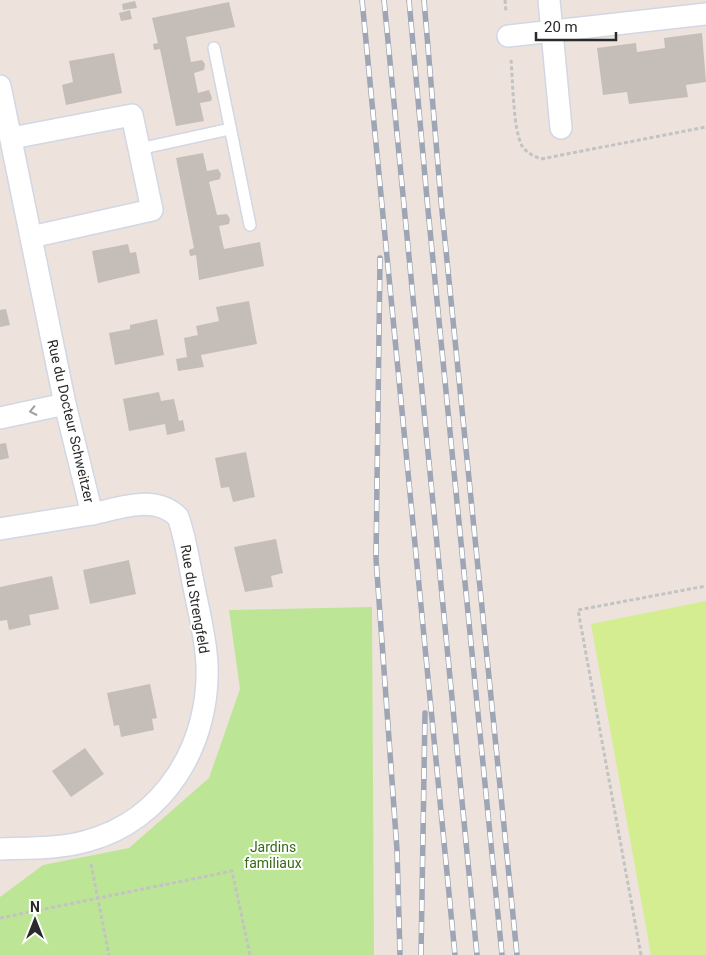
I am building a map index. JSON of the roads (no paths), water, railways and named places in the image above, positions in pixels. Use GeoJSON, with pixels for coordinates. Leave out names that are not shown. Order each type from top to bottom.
{"type":"FeatureCollection","features":[{"type":"Feature","properties":{"kind":"street"},"geometry":{"type":"LineString","coordinates":[[549,0],[561,128]]}},
{"type":"Feature","properties":{"kind":"street"},"geometry":{"type":"LineString","coordinates":[[508,36],[706,14]]}},
{"type":"Feature","properties":{"kind":"street","name":"Rue du Docteur Schweitzer"},"geometry":{"type":"LineString","coordinates":[[0,86],[65,404],[92,514],[0,529]]}},
{"type":"Feature","properties":{"kind":"street"},"geometry":{"type":"LineString","coordinates":[[12,138],[132,115],[152,210],[31,237]]}},
{"type":"Feature","properties":{"kind":"street"},"geometry":{"type":"LineString","coordinates":[[0,418],[65,404]]}},
{"type":"Feature","properties":{"kind":"street","name":"Rue du Strengfeld"},"geometry":{"type":"LineString","coordinates":[[0,849],[52,847],[86,842],[125,824],[148,810],[166,793],[181,773],[203,713],[206,690],[205,640],[178,517],[170,509],[148,504],[92,514]]}},
{"type":"Feature","properties":{"kind":"lane"},"geometry":{"type":"LineString","coordinates":[[214,48],[250,225]]}},
{"type":"Feature","properties":{"kind":"lane"},"geometry":{"type":"LineString","coordinates":[[139,149],[230,129]]}},
{"type":"Feature","properties":{"kind":"railway"},"geometry":{"type":"LineString","coordinates":[[362,0],[455,955]]}},
{"type":"Feature","properties":{"kind":"railway"},"geometry":{"type":"LineString","coordinates":[[384,0],[477,955]]}},
{"type":"Feature","properties":{"kind":"railway"},"geometry":{"type":"LineString","coordinates":[[409,0],[502,955]]}},
{"type":"Feature","properties":{"kind":"railway"},"geometry":{"type":"LineString","coordinates":[[424,0],[441,201],[517,955]]}},
{"type":"Feature","properties":{"kind":"railway"},"geometry":{"type":"LineString","coordinates":[[380,258],[376,559],[397,850],[400,955]]}},
{"type":"Feature","properties":{"kind":"railway"},"geometry":{"type":"LineString","coordinates":[[421,955],[425,713]]}},
{"type":"Feature","properties":{"kind":"park label","name":"Jardins familiaux"},"geometry":{"type":"Point","coordinates":[273,856]}}]}
